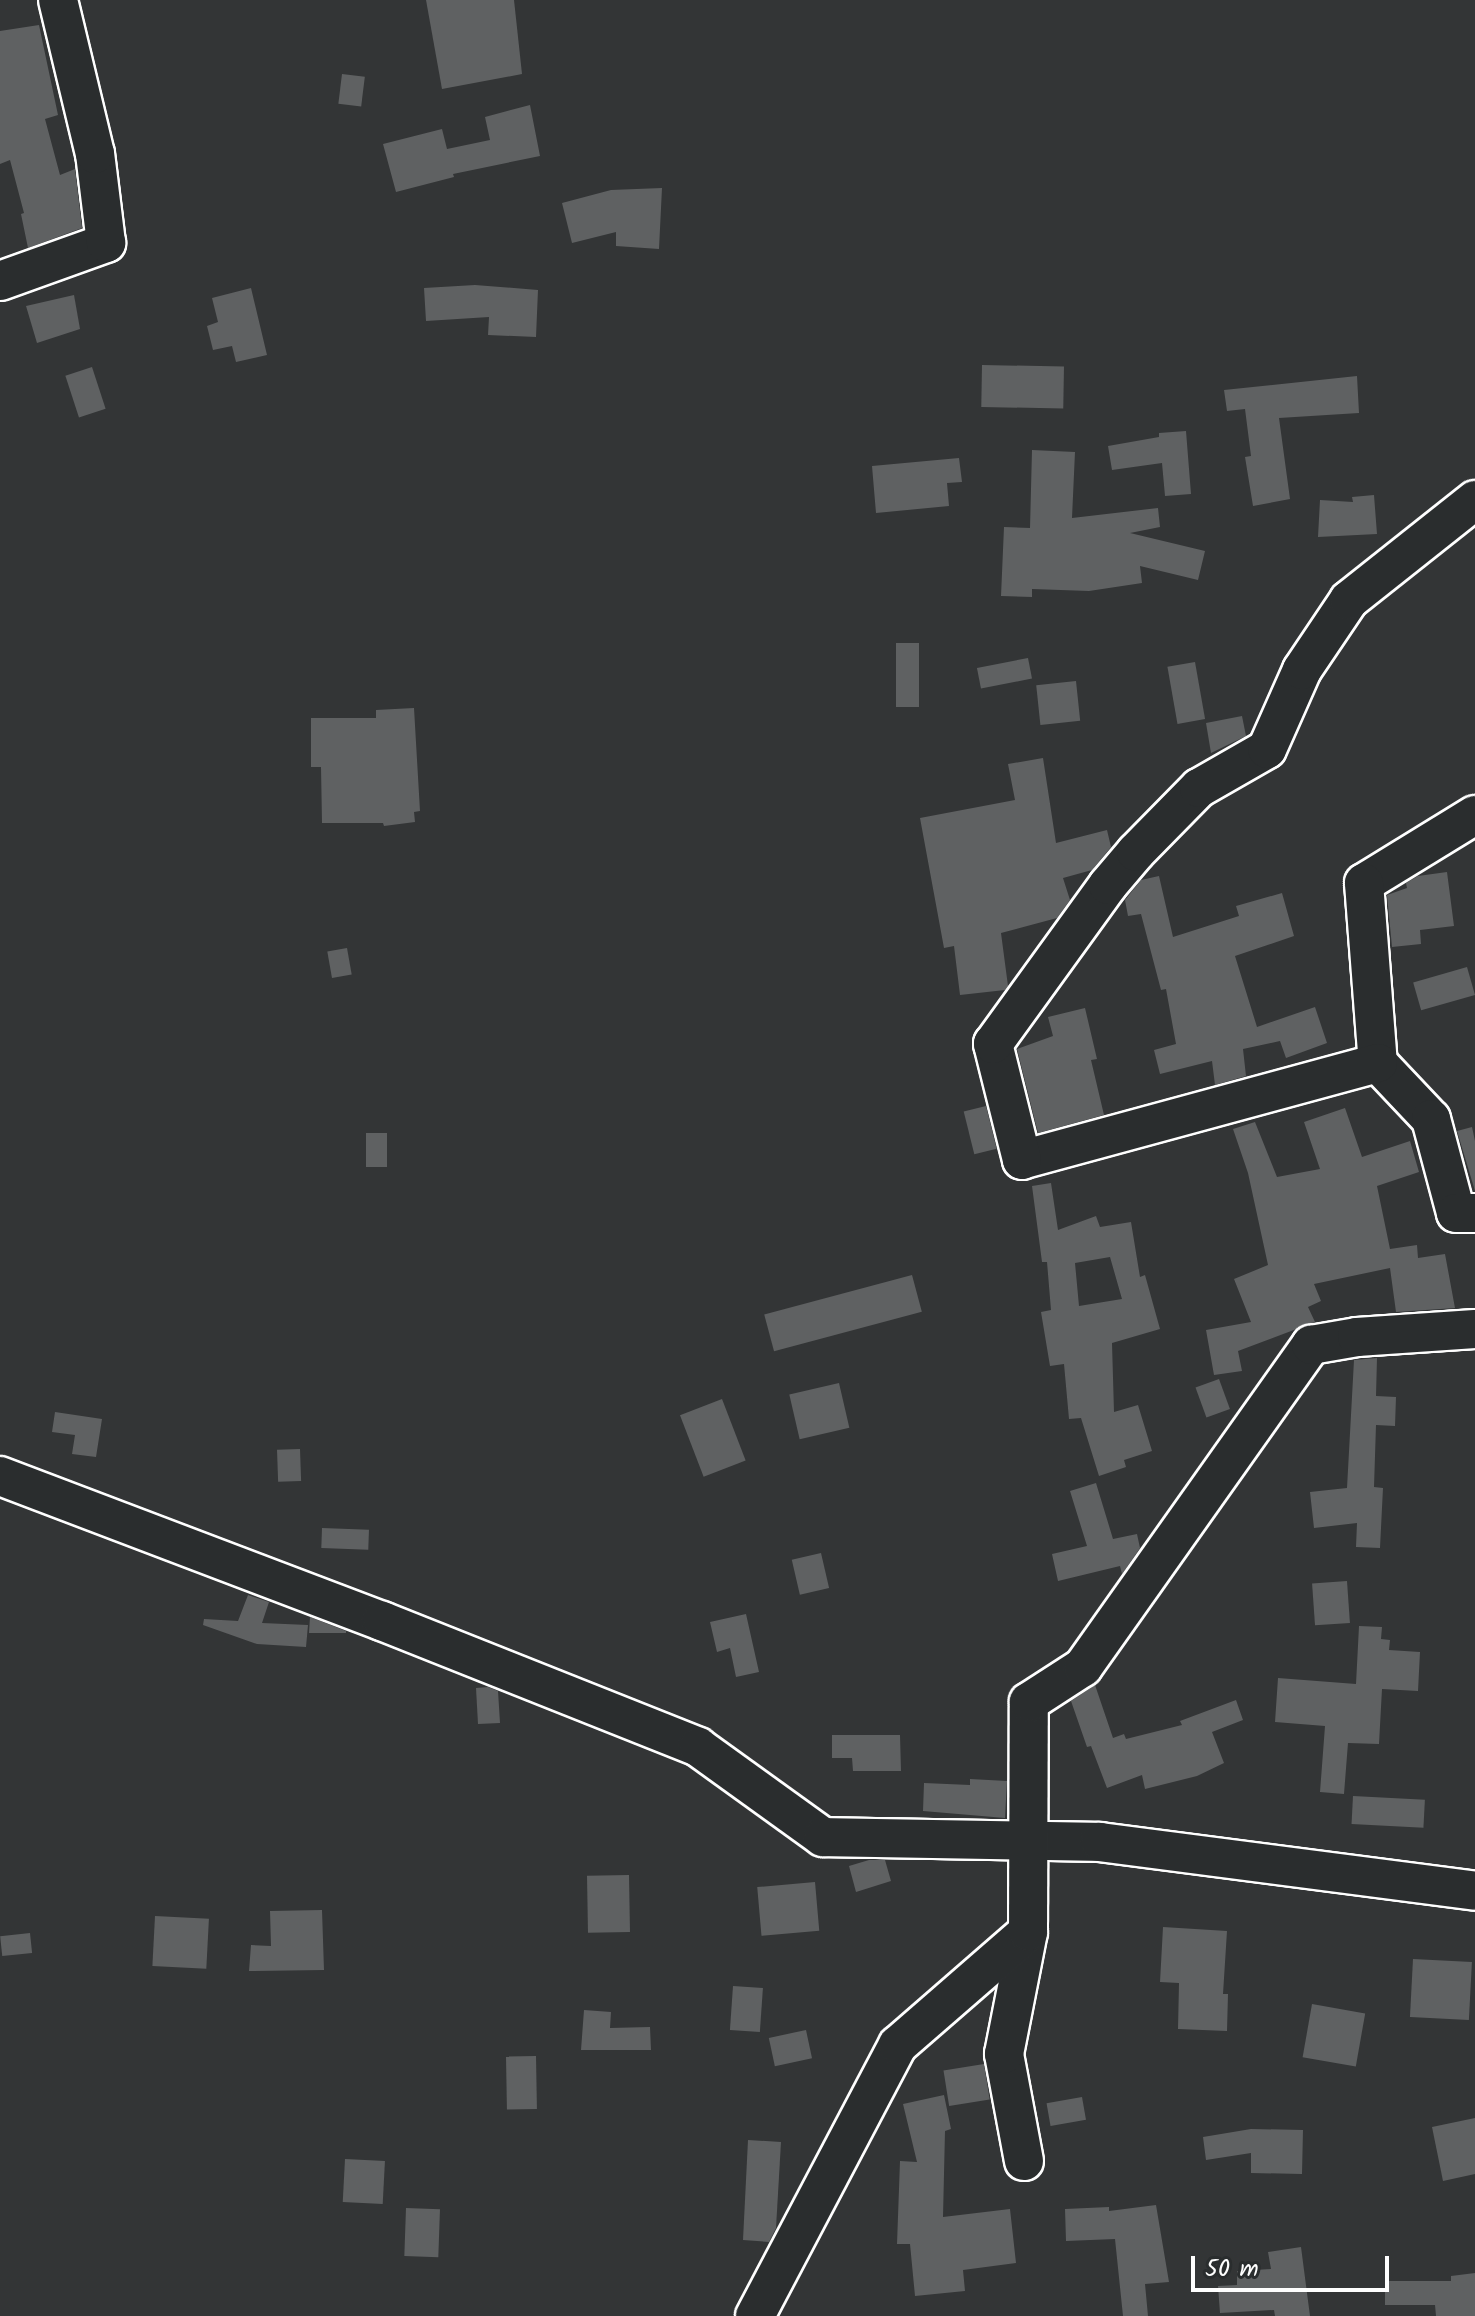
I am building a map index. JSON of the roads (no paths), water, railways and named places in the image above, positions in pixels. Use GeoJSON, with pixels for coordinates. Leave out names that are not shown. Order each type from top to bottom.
{"type":"FeatureCollection","features":[{"type":"Feature","properties":{"kind":"street"},"geometry":{"type":"LineString","coordinates":[[0,281],[106,243],[95,154],[58,0]]}},
{"type":"Feature","properties":{"kind":"street"},"geometry":{"type":"LineString","coordinates":[[1378,1063],[1022,1160],[993,1044],[1108,885],[1136,852],[1199,788],[1267,749],[1302,670],[1349,600],[1475,500]]}},
{"type":"Feature","properties":{"kind":"street"},"geometry":{"type":"LineString","coordinates":[[1475,815],[1364,883],[1378,1063],[1431,1119],[1456,1213],[1475,1213]]}},
{"type":"Feature","properties":{"kind":"street"},"geometry":{"type":"LineString","coordinates":[[1024,2161],[1004,2054],[1028,1932],[1029,1702],[1083,1667],[1311,1345],[1357,1337],[1475,1329]]}},
{"type":"Feature","properties":{"kind":"street"},"geometry":{"type":"LineString","coordinates":[[0,1476],[382,1621],[698,1747],[823,1837],[1100,1842],[1475,1891]]}},
{"type":"Feature","properties":{"kind":"street"},"geometry":{"type":"LineString","coordinates":[[755,2316],[898,2045],[1028,1932]]}}]}
